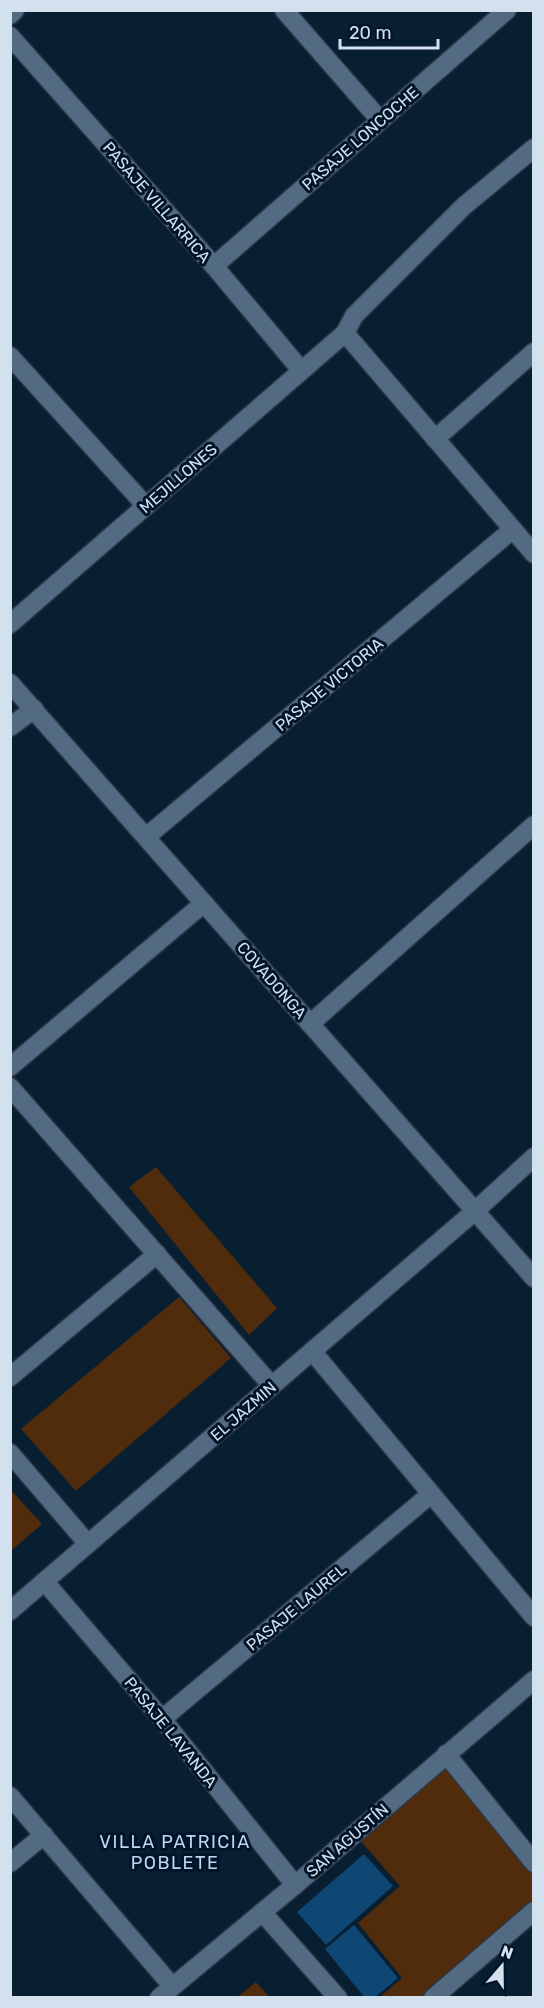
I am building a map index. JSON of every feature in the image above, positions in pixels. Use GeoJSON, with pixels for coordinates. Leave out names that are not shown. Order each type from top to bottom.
{"type":"FeatureCollection","features":[{"type":"Feature","properties":{"kind":"street"},"geometry":{"type":"LineString","coordinates":[[10,15],[15,10]]}},
{"type":"Feature","properties":{"kind":"street"},"geometry":{"type":"LineString","coordinates":[[284,10],[380,120]]}},
{"type":"Feature","properties":{"kind":"street","name":"PASAJE LONCOCHE"},"geometry":{"type":"LineString","coordinates":[[214,266],[507,10]]}},
{"type":"Feature","properties":{"kind":"street","name":"PASAJE VILLARRICA"},"geometry":{"type":"LineString","coordinates":[[10,36],[214,266],[301,370]]}},
{"type":"Feature","properties":{"kind":"street","name":"MEJILLONES"},"geometry":{"type":"LineString","coordinates":[[10,624],[345,333],[354,316],[464,206],[534,148]]}},
{"type":"Feature","properties":{"kind":"street"},"geometry":{"type":"LineString","coordinates":[[345,333],[533,553]]}},
{"type":"Feature","properties":{"kind":"street"},"geometry":{"type":"LineString","coordinates":[[435,439],[534,352]]}},
{"type":"Feature","properties":{"kind":"street"},"geometry":{"type":"LineString","coordinates":[[10,356],[146,506]]}},
{"type":"Feature","properties":{"kind":"street","name":"PASAJE VICTORIA"},"geometry":{"type":"LineString","coordinates":[[146,837],[512,530]]}},
{"type":"Feature","properties":{"kind":"street","name":"COVADONGA"},"geometry":{"type":"LineString","coordinates":[[10,683],[534,1278]]}},
{"type":"Feature","properties":{"kind":"street"},"geometry":{"type":"LineString","coordinates":[[10,727],[33,709]]}},
{"type":"Feature","properties":{"kind":"street"},"geometry":{"type":"LineString","coordinates":[[310,1024],[534,825]]}},
{"type":"Feature","properties":{"kind":"street"},"geometry":{"type":"LineString","coordinates":[[10,1067],[204,903]]}},
{"type":"Feature","properties":{"kind":"street"},"geometry":{"type":"LineString","coordinates":[[10,1087],[272,1386]]}},
{"type":"Feature","properties":{"kind":"street","name":"EL JAZMIN"},"geometry":{"type":"LineString","coordinates":[[10,1611],[475,1211],[534,1157]]}},
{"type":"Feature","properties":{"kind":"street"},"geometry":{"type":"LineString","coordinates":[[10,1377],[157,1254]]}},
{"type":"Feature","properties":{"kind":"street"},"geometry":{"type":"LineString","coordinates":[[312,1352],[534,1617]]}},
{"type":"Feature","properties":{"kind":"street"},"geometry":{"type":"LineString","coordinates":[[10,1453],[88,1544]]}},
{"type":"Feature","properties":{"kind":"street","name":"PASAJE LAUREL"},"geometry":{"type":"LineString","coordinates":[[162,1719],[431,1494]]}},
{"type":"Feature","properties":{"kind":"street","name":"PASAJE LAVANDA"},"geometry":{"type":"LineString","coordinates":[[45,1582],[162,1719],[295,1885]]}},
{"type":"Feature","properties":{"kind":"street","name":"SAN AGUSTÍN"},"geometry":{"type":"LineString","coordinates":[[165,1992],[295,1885],[534,1680]]}},
{"type":"Feature","properties":{"kind":"street"},"geometry":{"type":"LineString","coordinates":[[446,1754],[534,1863]]}},
{"type":"Feature","properties":{"kind":"street"},"geometry":{"type":"LineString","coordinates":[[10,1796],[44,1835],[165,1992]]}},
{"type":"Feature","properties":{"kind":"street"},"geometry":{"type":"LineString","coordinates":[[10,1863],[44,1835]]}},
{"type":"Feature","properties":{"kind":"street"},"geometry":{"type":"LineString","coordinates":[[433,1998],[534,1911]]}},
{"type":"Feature","properties":{"kind":"street"},"geometry":{"type":"LineString","coordinates":[[262,1912],[338,1998]]}},
{"type":"Feature","properties":{"kind":"shaded area"},"geometry":{"type":"Polygon","coordinates":[[[156,1167],[277,1308],[249,1335],[129,1187],[156,1167]]]}},
{"type":"Feature","properties":{"kind":"shaded area"},"geometry":{"type":"Polygon","coordinates":[[[179,1297],[231,1358],[76,1491],[21,1429],[179,1297]]]}},
{"type":"Feature","properties":{"kind":"shaded area"},"geometry":{"type":"Polygon","coordinates":[[[11,1490],[42,1524],[11,1551],[11,1490]]]}},
{"type":"Feature","properties":{"kind":"shaded area"},"geometry":{"type":"Polygon","coordinates":[[[446,1760],[533,1869],[533,1906],[429,1997],[380,1997],[402,1978],[358,1923],[400,1886],[357,1837],[446,1760]]]}},
{"type":"Feature","properties":{"kind":"shaded area"},"geometry":{"type":"Polygon","coordinates":[[[256,1982],[269,1997],[237,1997],[256,1982]]]}},
{"type":"Feature","properties":{"kind":"building"},"geometry":{"type":"Polygon","coordinates":[[[364,1854],[393,1886],[326,1945],[297,1912],[364,1854]]]}},
{"type":"Feature","properties":{"kind":"building"},"geometry":{"type":"Polygon","coordinates":[[[354,1925],[398,1978],[374,1998],[365,1998],[325,1949],[354,1925]]]}},
{"type":"Feature","properties":{"kind":"district","name":"VILLA PATRICIA POBLETE"},"geometry":{"type":"Point","coordinates":[175,1852]}}]}
